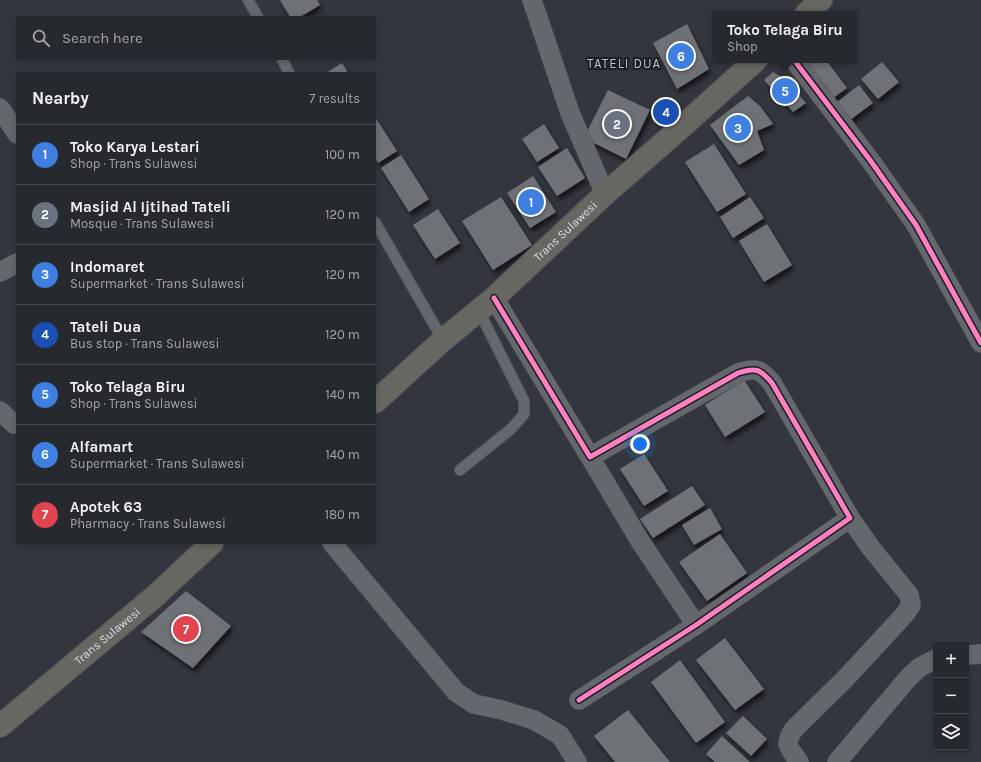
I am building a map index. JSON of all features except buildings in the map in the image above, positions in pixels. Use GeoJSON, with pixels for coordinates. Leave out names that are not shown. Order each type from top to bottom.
{"type":"FeatureCollection","features":[{"type":"Feature","properties":{"kind":"highway"},"geometry":{"type":"LineString","coordinates":[[809,11],[820,0]]}},
{"type":"Feature","properties":{"kind":"highway","name":"Trans Sulawesi"},"geometry":{"type":"LineString","coordinates":[[376,401],[444,340],[486,305],[605,194],[753,63]]}},
{"type":"Feature","properties":{"kind":"highway","name":"Trans Sulawesi"},"geometry":{"type":"LineString","coordinates":[[0,726],[154,597],[211,544]]}},
{"type":"Feature","properties":{"kind":"street"},"geometry":{"type":"LineString","coordinates":[[532,0],[570,113],[605,194]]}},
{"type":"Feature","properties":{"kind":"street"},"geometry":{"type":"LineString","coordinates":[[796,63],[870,160],[916,225],[981,343]]}},
{"type":"Feature","properties":{"kind":"street"},"geometry":{"type":"LineString","coordinates":[[0,108],[16,132]]}},
{"type":"Feature","properties":{"kind":"street"},"geometry":{"type":"LineString","coordinates":[[0,272],[16,264]]}},
{"type":"Feature","properties":{"kind":"street"},"geometry":{"type":"LineString","coordinates":[[486,305],[590,457],[640,541],[696,625]]}},
{"type":"Feature","properties":{"kind":"street"},"geometry":{"type":"LineString","coordinates":[[590,457],[738,373],[758,370],[763,372],[772,383],[850,518],[871,548],[909,595],[911,605],[905,614],[845,679],[788,738],[788,744],[800,762]]}},
{"type":"Feature","properties":{"kind":"street"},"geometry":{"type":"LineString","coordinates":[[0,411],[14,424]]}},
{"type":"Feature","properties":{"kind":"street"},"geometry":{"type":"LineString","coordinates":[[579,700],[696,625],[850,518]]}},
{"type":"Feature","properties":{"kind":"street"},"geometry":{"type":"LineString","coordinates":[[333,544],[456,692],[474,704],[502,710],[534,720],[560,735],[577,762]]}},
{"type":"Feature","properties":{"kind":"street"},"geometry":{"type":"LineString","coordinates":[[969,655],[981,654]]}},
{"type":"Feature","properties":{"kind":"street"},"geometry":{"type":"LineString","coordinates":[[837,762],[881,712],[909,677],[920,667],[933,659]]}},
{"type":"Feature","properties":{"kind":"lane"},"geometry":{"type":"LineString","coordinates":[[248,0],[257,16]]}},
{"type":"Feature","properties":{"kind":"lane"},"geometry":{"type":"LineString","coordinates":[[282,60],[288,72]]}},
{"type":"Feature","properties":{"kind":"lane"},"geometry":{"type":"LineString","coordinates":[[376,224],[444,340]]}},
{"type":"Feature","properties":{"kind":"lane"},"geometry":{"type":"LineString","coordinates":[[460,470],[511,429],[524,414],[524,401],[486,305]]}},
{"type":"Feature","properties":{"kind":"cycle path"},"geometry":{"type":"LineString","coordinates":[[796,63],[870,160],[916,225],[981,343]]}},
{"type":"Feature","properties":{"kind":"cycle path"},"geometry":{"type":"LineString","coordinates":[[494,298],[590,457],[738,373],[749,370],[757,370],[772,383],[850,518],[696,625],[579,700]]}},
{"type":"Feature","properties":{"kind":"place","name":"Alfamart"},"geometry":{"type":"Point","coordinates":[681,56]}},
{"type":"Feature","properties":{"kind":"place","name":"Toko Telaga Biru"},"geometry":{"type":"Point","coordinates":[785,91]}},
{"type":"Feature","properties":{"kind":"place","name":"Tateli Dua"},"geometry":{"type":"Point","coordinates":[666,112]}},
{"type":"Feature","properties":{"kind":"place","name":"Masjid Al Ijtihad Tateli"},"geometry":{"type":"Point","coordinates":[617,124]}},
{"type":"Feature","properties":{"kind":"place","name":"Indomaret"},"geometry":{"type":"Point","coordinates":[738,128]}},
{"type":"Feature","properties":{"kind":"place","name":"Toko Karya Lestari"},"geometry":{"type":"Point","coordinates":[531,202]}},
{"type":"Feature","properties":{"kind":"place","name":"Apotek 63"},"geometry":{"type":"Point","coordinates":[186,629]}},
{"type":"Feature","properties":{"kind":"district","name":"TATELI DUA"},"geometry":{"type":"Point","coordinates":[624,63]}}]}
